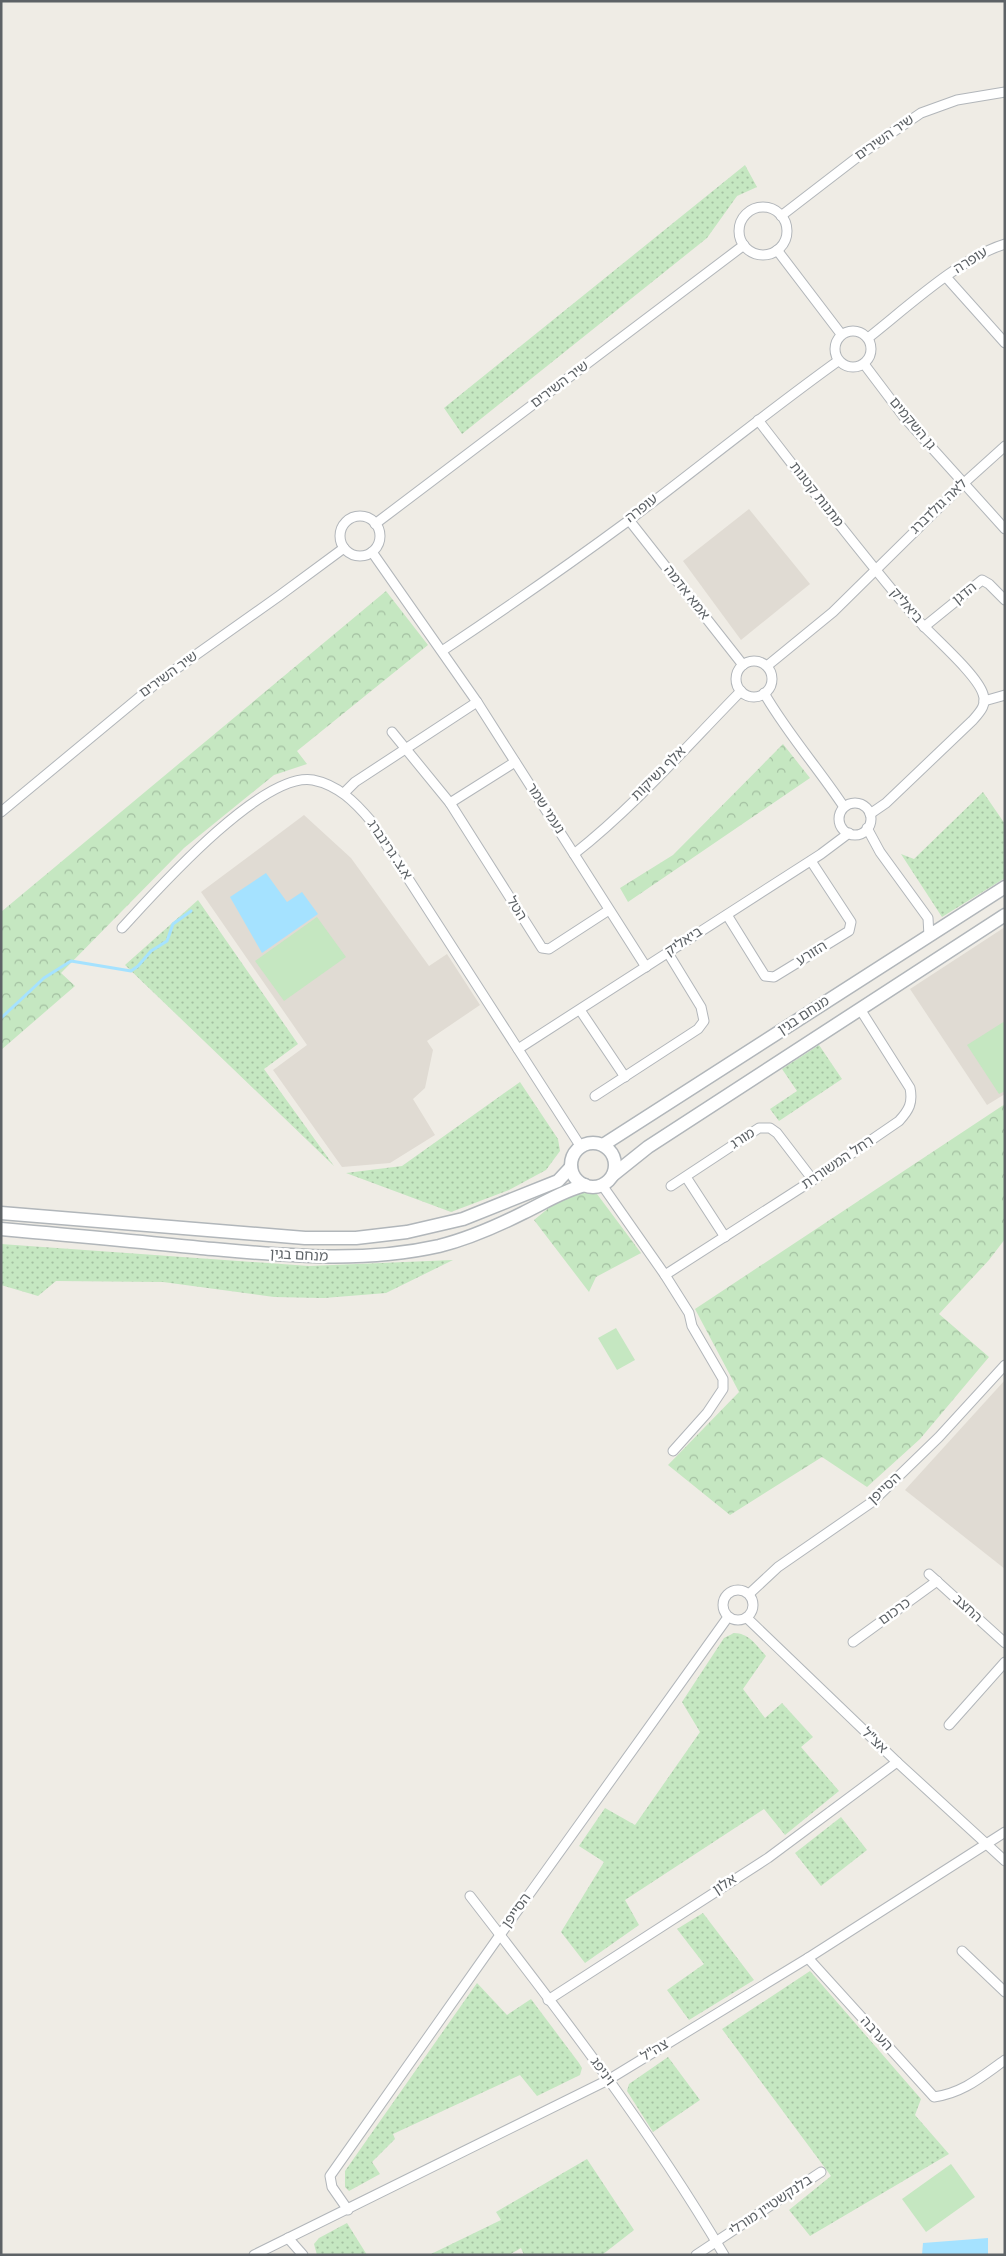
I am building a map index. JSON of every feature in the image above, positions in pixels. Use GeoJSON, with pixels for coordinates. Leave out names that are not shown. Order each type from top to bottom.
{"type":"FeatureCollection","features":[{"type":"Feature","properties":{"kind":"main road","name":"מנחם בגין"},"geometry":{"type":"LineString","coordinates":[[603,1145],[1005,887]]}},
{"type":"Feature","properties":{"kind":"main road","name":"מנחם בגין"},"geometry":{"type":"LineString","coordinates":[[613,1175],[648,1147],[1005,915]]}},
{"type":"Feature","properties":{"kind":"main road"},"geometry":{"type":"LineString","coordinates":[[588,1144],[603,1145],[609,1150],[615,1160],[613,1175],[602,1185],[596,1187],[585,1185],[575,1178],[571,1167],[572,1159],[581,1147],[588,1144]]}},
{"type":"Feature","properties":{"kind":"main road","name":"מנחם בגין"},"geometry":{"type":"LineString","coordinates":[[1,1213],[305,1238],[356,1238],[407,1232],[463,1219],[558,1180],[571,1167]]}},
{"type":"Feature","properties":{"kind":"main road","name":"מנחם בגין"},"geometry":{"type":"LineString","coordinates":[[1,1229],[304,1257],[357,1258],[410,1252],[440,1245],[495,1226],[565,1191],[585,1185]]}},
{"type":"Feature","properties":{"kind":"street","name":"שיר השירים"},"geometry":{"type":"LineString","coordinates":[[781,216],[868,149],[921,113],[957,100],[1005,92]]}},
{"type":"Feature","properties":{"kind":"street"},"geometry":{"type":"LineString","coordinates":[[757,208],[766,208],[774,210],[781,216],[786,231],[785,238],[777,250],[760,255],[752,252],[744,245],[739,232],[740,224],[750,211],[757,208]]}},
{"type":"Feature","properties":{"kind":"street","name":"עופרה"},"geometry":{"type":"LineString","coordinates":[[868,338],[969,260],[993,247],[1005,244]]}},
{"type":"Feature","properties":{"kind":"street","name":"שיר השירים"},"geometry":{"type":"LineString","coordinates":[[375,524],[744,245]]}},
{"type":"Feature","properties":{"kind":"street"},"geometry":{"type":"LineString","coordinates":[[777,250],[842,334]]}},
{"type":"Feature","properties":{"kind":"street"},"geometry":{"type":"LineString","coordinates":[[946,277],[1005,343]]}},
{"type":"Feature","properties":{"kind":"street"},"geometry":{"type":"LineString","coordinates":[[855,330],[868,338],[871,348],[870,355],[864,364],[851,367],[838,361],[834,352],[834,345],[842,334],[855,330]]}},
{"type":"Feature","properties":{"kind":"street","name":"עופרה"},"geometry":{"type":"LineString","coordinates":[[442,651],[525,596],[629,520],[838,361]]}},
{"type":"Feature","properties":{"kind":"street","name":"גן השקמים"},"geometry":{"type":"LineString","coordinates":[[864,364],[904,417],[1005,529]]}},
{"type":"Feature","properties":{"kind":"street","name":"מתנות קטנות"},"geometry":{"type":"LineString","coordinates":[[758,420],[875,570]]}},
{"type":"Feature","properties":{"kind":"street","name":"לאה גולדברג"},"geometry":{"type":"LineString","coordinates":[[875,570],[964,483],[1005,446]]}},
{"type":"Feature","properties":{"kind":"street"},"geometry":{"type":"LineString","coordinates":[[362,516],[375,524],[380,535],[378,544],[372,552],[358,556],[351,554],[344,548],[340,537],[340,530],[349,519],[362,516]]}},
{"type":"Feature","properties":{"kind":"street","name":"אמא אדמה"},"geometry":{"type":"LineString","coordinates":[[629,520],[743,666]]}},
{"type":"Feature","properties":{"kind":"street","name":"שיר השירים"},"geometry":{"type":"LineString","coordinates":[[1,812],[158,681],[344,548]]}},
{"type":"Feature","properties":{"kind":"street","name":"נעמי שמר"},"geometry":{"type":"LineString","coordinates":[[372,552],[477,702],[646,967]]}},
{"type":"Feature","properties":{"kind":"street"},"geometry":{"type":"LineString","coordinates":[[767,666],[833,612],[875,570]]}},
{"type":"Feature","properties":{"kind":"street","name":"ביאליק"},"geometry":{"type":"LineString","coordinates":[[875,570],[924,627],[976,680],[984,701]]}},
{"type":"Feature","properties":{"kind":"street","name":"הדגן"},"geometry":{"type":"LineString","coordinates":[[924,627],[982,580],[989,584],[1005,600]]}},
{"type":"Feature","properties":{"kind":"street"},"geometry":{"type":"LineString","coordinates":[[754,661],[767,666],[772,676],[772,682],[764,693],[755,697],[741,691],[736,680],[737,673],[743,666],[754,661]]}},
{"type":"Feature","properties":{"kind":"street","name":"אלף נשיקות"},"geometry":{"type":"LineString","coordinates":[[574,854],[591,841],[664,770],[741,691]]}},
{"type":"Feature","properties":{"kind":"street"},"geometry":{"type":"LineString","coordinates":[[764,693],[774,711],[819,769],[844,807]]}},
{"type":"Feature","properties":{"kind":"street"},"geometry":{"type":"LineString","coordinates":[[870,814],[886,803],[973,720],[982,709],[984,701],[1005,695]]}},
{"type":"Feature","properties":{"kind":"street"},"geometry":{"type":"LineString","coordinates":[[344,794],[355,782],[477,702]]}},
{"type":"Feature","properties":{"kind":"street","name":"הטל"},"geometry":{"type":"LineString","coordinates":[[392,732],[450,803],[542,948],[549,948],[610,910]]}},
{"type":"Feature","properties":{"kind":"street"},"geometry":{"type":"LineString","coordinates":[[450,803],[515,762]]}},
{"type":"Feature","properties":{"kind":"street","name":"א.צ. גרינברג"},"geometry":{"type":"LineString","coordinates":[[122,928],[193,852],[274,788],[296,781],[313,780],[330,785],[358,806],[386,843],[581,1147]]}},
{"type":"Feature","properties":{"kind":"street"},"geometry":{"type":"LineString","coordinates":[[859,834],[867,828],[871,819],[864,806],[854,803],[844,807],[839,816],[841,826],[849,833],[859,834],[880,852]]}},
{"type":"Feature","properties":{"kind":"street"},"geometry":{"type":"LineString","coordinates":[[867,828],[880,852],[928,918],[946,925]]}},
{"type":"Feature","properties":{"kind":"street","name":"ביאליק"},"geometry":{"type":"LineString","coordinates":[[518,1050],[811,861],[849,833]]}},
{"type":"Feature","properties":{"kind":"street","name":"הזורע"},"geometry":{"type":"LineString","coordinates":[[727,915],[765,976],[774,977],[848,931],[851,922],[811,861]]}},
{"type":"Feature","properties":{"kind":"street"},"geometry":{"type":"LineString","coordinates":[[928,918],[929,936]]}},
{"type":"Feature","properties":{"kind":"street"},"geometry":{"type":"LineString","coordinates":[[595,1096],[698,1028],[704,1021],[701,1007],[668,953]]}},
{"type":"Feature","properties":{"kind":"street","name":"רחל המשוררת"},"geometry":{"type":"LineString","coordinates":[[666,1275],[813,1180],[899,1121],[909,1110],[912,1099],[910,1088],[860,1009]]}},
{"type":"Feature","properties":{"kind":"street"},"geometry":{"type":"LineString","coordinates":[[580,1010],[625,1077]]}},
{"type":"Feature","properties":{"kind":"street","name":"מורג"},"geometry":{"type":"LineString","coordinates":[[671,1186],[759,1128],[770,1128],[777,1133],[813,1180]]}},
{"type":"Feature","properties":{"kind":"street"},"geometry":{"type":"LineString","coordinates":[[686,1177],[725,1237]]}},
{"type":"Feature","properties":{"kind":"street"},"geometry":{"type":"LineString","coordinates":[[602,1185],[666,1275],[689,1313],[692,1326],[723,1379],[722,1390],[707,1413],[673,1451]]}},
{"type":"Feature","properties":{"kind":"street","name":"הסייפן"},"geometry":{"type":"LineString","coordinates":[[749,1594],[778,1566],[872,1502],[939,1437],[1005,1365]]}},
{"type":"Feature","properties":{"kind":"street","name":"החצב"},"geometry":{"type":"LineString","coordinates":[[929,1574],[1005,1643]]}},
{"type":"Feature","properties":{"kind":"street","name":"כרכום"},"geometry":{"type":"LineString","coordinates":[[853,1642],[937,1581]]}},
{"type":"Feature","properties":{"kind":"street"},"geometry":{"type":"LineString","coordinates":[[740,1589],[749,1594],[754,1607],[747,1618],[736,1620],[728,1617],[722,1606],[726,1595],[740,1589]]}},
{"type":"Feature","properties":{"kind":"street","name":"הסייפן"},"geometry":{"type":"LineString","coordinates":[[348,2210],[332,2187],[330,2176],[728,1617]]}},
{"type":"Feature","properties":{"kind":"street","name":"אצ\"ל"},"geometry":{"type":"LineString","coordinates":[[747,1618],[897,1762],[1005,1861]]}},
{"type":"Feature","properties":{"kind":"street"},"geometry":{"type":"LineString","coordinates":[[949,1725],[1005,1662]]}},
{"type":"Feature","properties":{"kind":"street","name":"אלון"},"geometry":{"type":"LineString","coordinates":[[548,2000],[768,1858],[897,1762]]}},
{"type":"Feature","properties":{"kind":"street","name":"צה\"ל"},"geometry":{"type":"LineString","coordinates":[[254,2255],[608,2080],[808,1958],[1005,1832]]}},
{"type":"Feature","properties":{"kind":"street","name":"ויניפג"},"geometry":{"type":"LineString","coordinates":[[470,1896],[608,2080],[666,2163],[724,2255]]}},
{"type":"Feature","properties":{"kind":"street"},"geometry":{"type":"LineString","coordinates":[[962,1951],[1005,1992]]}},
{"type":"Feature","properties":{"kind":"street","name":"הערבה"},"geometry":{"type":"LineString","coordinates":[[808,1958],[934,2097],[952,2094],[973,2083],[1005,2060]]}},
{"type":"Feature","properties":{"kind":"street","name":"בלנקשטיין מורלי"},"geometry":{"type":"LineString","coordinates":[[696,2255],[821,2172]]}},
{"type":"Feature","properties":{"kind":"street"},"geometry":{"type":"LineString","coordinates":[[288,2238],[303,2255]]}},
{"type":"Feature","properties":{"kind":"shaded area"},"geometry":{"type":"Polygon","coordinates":[[[749,509],[810,584],[741,640],[683,561],[749,509]]]}},
{"type":"Feature","properties":{"kind":"shaded area"},"geometry":{"type":"Polygon","coordinates":[[[304,815],[351,858],[429,966],[447,954],[480,1005],[427,1041],[433,1050],[425,1088],[413,1099],[435,1135],[390,1163],[342,1167],[273,1070],[307,1045],[201,892],[304,815]]]}},
{"type":"Feature","properties":{"kind":"shaded area"},"geometry":{"type":"Polygon","coordinates":[[[1005,927],[1005,1094],[987,1105],[910,989],[1005,927]]]}},
{"type":"Feature","properties":{"kind":"shaded area"},"geometry":{"type":"Polygon","coordinates":[[[1005,1380],[1005,1569],[905,1490],[1005,1380]]]}},
{"type":"Feature","properties":{"kind":"green space"},"geometry":{"type":"Polygon","coordinates":[[[745,165],[757,187],[737,196],[707,238],[462,434],[444,408],[745,165]]]}},
{"type":"Feature","properties":{"kind":"green space"},"geometry":{"type":"Polygon","coordinates":[[[386,591],[428,645],[297,751],[307,764],[274,775],[184,848],[61,973],[75,986],[1,1050],[1,912],[386,591]]]}},
{"type":"Feature","properties":{"kind":"green space"},"geometry":{"type":"Polygon","coordinates":[[[783,744],[810,778],[628,902],[620,888],[673,855],[783,744]]]}},
{"type":"Feature","properties":{"kind":"green space"},"geometry":{"type":"Polygon","coordinates":[[[983,792],[1005,824],[1005,878],[942,917],[901,854],[914,859],[983,792]]]}},
{"type":"Feature","properties":{"kind":"green space"},"geometry":{"type":"Polygon","coordinates":[[[198,900],[298,1044],[264,1069],[334,1166],[125,965],[198,900]]]}},
{"type":"Feature","properties":{"kind":"green space"},"geometry":{"type":"Polygon","coordinates":[[[317,917],[346,957],[284,1001],[255,961],[317,917]]]}},
{"type":"Feature","properties":{"kind":"green space"},"geometry":{"type":"Polygon","coordinates":[[[1005,1021],[1005,1091],[999,1094],[967,1045],[1005,1021]]]}},
{"type":"Feature","properties":{"kind":"green space"},"geometry":{"type":"Polygon","coordinates":[[[819,1045],[842,1079],[779,1121],[770,1109],[797,1091],[782,1069],[819,1045]]]}},
{"type":"Feature","properties":{"kind":"green space"},"geometry":{"type":"Polygon","coordinates":[[[520,1082],[558,1139],[560,1151],[546,1170],[509,1190],[451,1212],[346,1173],[402,1166],[520,1082]]]}},
{"type":"Feature","properties":{"kind":"green space"},"geometry":{"type":"Polygon","coordinates":[[[1005,1104],[1005,1239],[989,1260],[939,1314],[989,1357],[920,1439],[867,1487],[822,1457],[730,1515],[668,1465],[739,1392],[695,1309],[1005,1104]]]}},
{"type":"Feature","properties":{"kind":"green space"},"geometry":{"type":"Polygon","coordinates":[[[579,1191],[597,1194],[641,1253],[596,1277],[589,1292],[534,1220],[556,1202],[579,1191]]]}},
{"type":"Feature","properties":{"kind":"green space"},"geometry":{"type":"Polygon","coordinates":[[[1,1244],[309,1266],[453,1260],[386,1293],[324,1298],[274,1297],[163,1282],[56,1281],[38,1296],[1,1285],[1,1244]]]}},
{"type":"Feature","properties":{"kind":"green space"},"geometry":{"type":"Polygon","coordinates":[[[616,1328],[635,1360],[617,1370],[598,1338],[616,1328]]]}},
{"type":"Feature","properties":{"kind":"green space"},"geometry":{"type":"Polygon","coordinates":[[[734,1633],[744,1635],[756,1644],[766,1656],[743,1689],[765,1718],[782,1703],[813,1737],[801,1747],[839,1791],[785,1835],[764,1809],[625,1900],[639,1925],[585,1963],[561,1932],[604,1862],[579,1846],[605,1808],[635,1825],[700,1732],[682,1702],[724,1638],[734,1633]]]}},
{"type":"Feature","properties":{"kind":"green space"},"geometry":{"type":"Polygon","coordinates":[[[841,1817],[867,1850],[821,1886],[795,1853],[841,1817]]]}},
{"type":"Feature","properties":{"kind":"green space"},"geometry":{"type":"Polygon","coordinates":[[[703,1913],[754,1980],[689,2020],[667,1990],[704,1964],[677,1929],[703,1913]]]}},
{"type":"Feature","properties":{"kind":"green space"},"geometry":{"type":"Polygon","coordinates":[[[810,1971],[921,2099],[915,2115],[949,2154],[810,2236],[789,2210],[831,2176],[722,2029],[810,1971]]]}},
{"type":"Feature","properties":{"kind":"green space"},"geometry":{"type":"Polygon","coordinates":[[[477,1983],[507,2015],[531,1999],[579,2063],[582,2068],[580,2075],[537,2096],[520,2075],[393,2134],[395,2139],[372,2162],[380,2174],[349,2191],[345,2187],[345,2171],[477,1983]]]}},
{"type":"Feature","properties":{"kind":"green space"},"geometry":{"type":"Polygon","coordinates":[[[668,2057],[700,2100],[653,2132],[627,2091],[629,2084],[668,2057]]]}},
{"type":"Feature","properties":{"kind":"green space"},"geometry":{"type":"Polygon","coordinates":[[[587,2159],[634,2230],[602,2255],[524,2255],[521,2248],[509,2255],[429,2255],[501,2220],[496,2212],[587,2159]]]}},
{"type":"Feature","properties":{"kind":"green space"},"geometry":{"type":"Polygon","coordinates":[[[951,2164],[975,2197],[926,2232],[902,2199],[951,2164]]]}},
{"type":"Feature","properties":{"kind":"green space"},"geometry":{"type":"Polygon","coordinates":[[[347,2223],[367,2255],[317,2255],[314,2244],[319,2238],[347,2223]]]}},
{"type":"Feature","properties":{"kind":"water"},"geometry":{"type":"Polygon","coordinates":[[[266,873],[287,902],[302,892],[318,914],[262,953],[230,897],[266,873]]]}},
{"type":"Feature","properties":{"kind":"water"},"geometry":{"type":"Polygon","coordinates":[[[988,2238],[988,2255],[922,2255],[923,2243],[988,2238]]]}},
{"type":"Feature","properties":{"kind":"waterway"},"geometry":{"type":"LineString","coordinates":[[1,1018],[44,978],[71,961],[131,971],[151,951],[167,941],[173,924],[191,911]]}}]}
